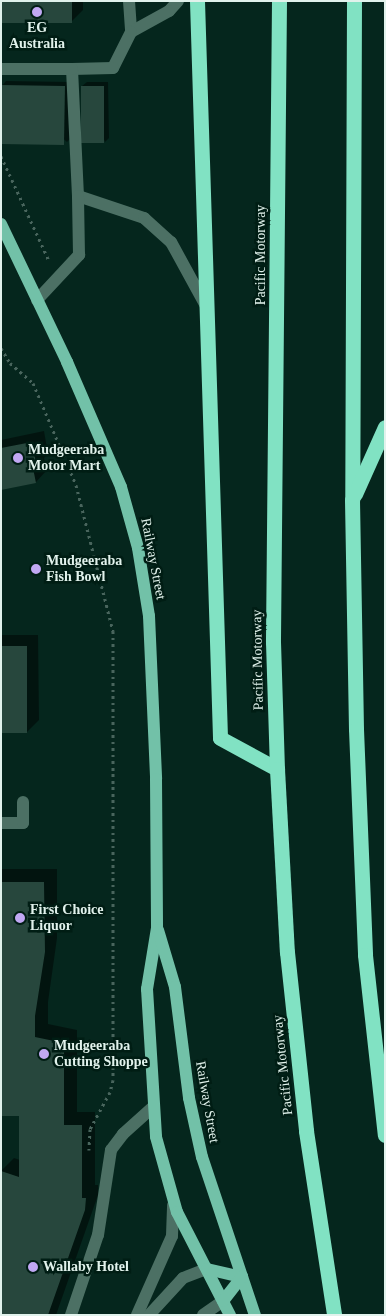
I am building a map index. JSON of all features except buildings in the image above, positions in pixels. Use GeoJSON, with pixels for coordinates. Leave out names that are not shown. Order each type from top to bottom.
{"type":"FeatureCollection","features":[{"type":"Feature","properties":{"kind":"highway"},"geometry":{"type":"LineString","coordinates":[[197,1],[220,738],[277,769]]}},
{"type":"Feature","properties":{"kind":"highway","name":"Pacific Motorway"},"geometry":{"type":"LineString","coordinates":[[279,1],[273,632],[277,769],[287,952],[306,1131],[334,1315]]}},
{"type":"Feature","properties":{"kind":"highway"},"geometry":{"type":"LineString","coordinates":[[354,1],[352,500],[356,729],[365,955],[385,1136]]}},
{"type":"Feature","properties":{"kind":"highway"},"geometry":{"type":"LineString","coordinates":[[352,500],[385,427]]}},
{"type":"Feature","properties":{"kind":"main road","name":"Railway Street"},"geometry":{"type":"LineString","coordinates":[[1,224],[121,487],[145,585],[156,779],[157,928],[147,989],[153,1106],[160,1157],[173,1200],[230,1315]]}},
{"type":"Feature","properties":{"kind":"main road","name":"Railway Street"},"geometry":{"type":"LineString","coordinates":[[157,928],[175,987],[189,1098],[202,1157],[255,1315]]}},
{"type":"Feature","properties":{"kind":"main road"},"geometry":{"type":"LineString","coordinates":[[208,1269],[242,1277],[223,1301]]}},
{"type":"Feature","properties":{"kind":"street"},"geometry":{"type":"LineString","coordinates":[[1,69],[113,68],[131,32],[129,1]]}},
{"type":"Feature","properties":{"kind":"street"},"geometry":{"type":"LineString","coordinates":[[131,32],[169,11],[178,1]]}},
{"type":"Feature","properties":{"kind":"street"},"geometry":{"type":"LineString","coordinates":[[37,300],[79,255],[72,69]]}},
{"type":"Feature","properties":{"kind":"street"},"geometry":{"type":"LineString","coordinates":[[78,196],[144,218],[171,242],[206,306]]}},
{"type":"Feature","properties":{"kind":"street"},"geometry":{"type":"LineString","coordinates":[[1,823],[23,823],[23,802]]}},
{"type":"Feature","properties":{"kind":"street"},"geometry":{"type":"LineString","coordinates":[[71,1315],[98,1235],[111,1150],[122,1134],[153,1106]]}},
{"type":"Feature","properties":{"kind":"street","name":"Railway Street"},"geometry":{"type":"LineString","coordinates":[[137,1315],[172,1236],[175,1215],[173,1200]]}},
{"type":"Feature","properties":{"kind":"street"},"geometry":{"type":"LineString","coordinates":[[149,1315],[183,1278],[208,1269]]}},
{"type":"Feature","properties":{"kind":"street"},"geometry":{"type":"LineString","coordinates":[[203,1315],[223,1301]]}},
{"type":"Feature","properties":{"kind":"path"},"geometry":{"type":"LineString","coordinates":[[1,156],[57,279]]}},
{"type":"Feature","properties":{"kind":"path"},"geometry":{"type":"LineString","coordinates":[[1,348],[10,363],[30,376],[76,485],[112,631],[113,1080],[110,1092],[90,1129],[89,1155]]}},
{"type":"Feature","properties":{"kind":"place","name":"EG Australia"},"geometry":{"type":"Point","coordinates":[37,12]}},
{"type":"Feature","properties":{"kind":"place","name":"Mudgeeraba Motor Mart"},"geometry":{"type":"Point","coordinates":[18,458]}},
{"type":"Feature","properties":{"kind":"place","name":"Mudgeeraba Fish Bowl"},"geometry":{"type":"Point","coordinates":[36,569]}},
{"type":"Feature","properties":{"kind":"place","name":"First Choice Liquor"},"geometry":{"type":"Point","coordinates":[20,918]}},
{"type":"Feature","properties":{"kind":"place","name":"Mudgeeraba Cutting Shoppe"},"geometry":{"type":"Point","coordinates":[44,1054]}},
{"type":"Feature","properties":{"kind":"place","name":"Wallaby Hotel"},"geometry":{"type":"Point","coordinates":[33,1267]}}]}
